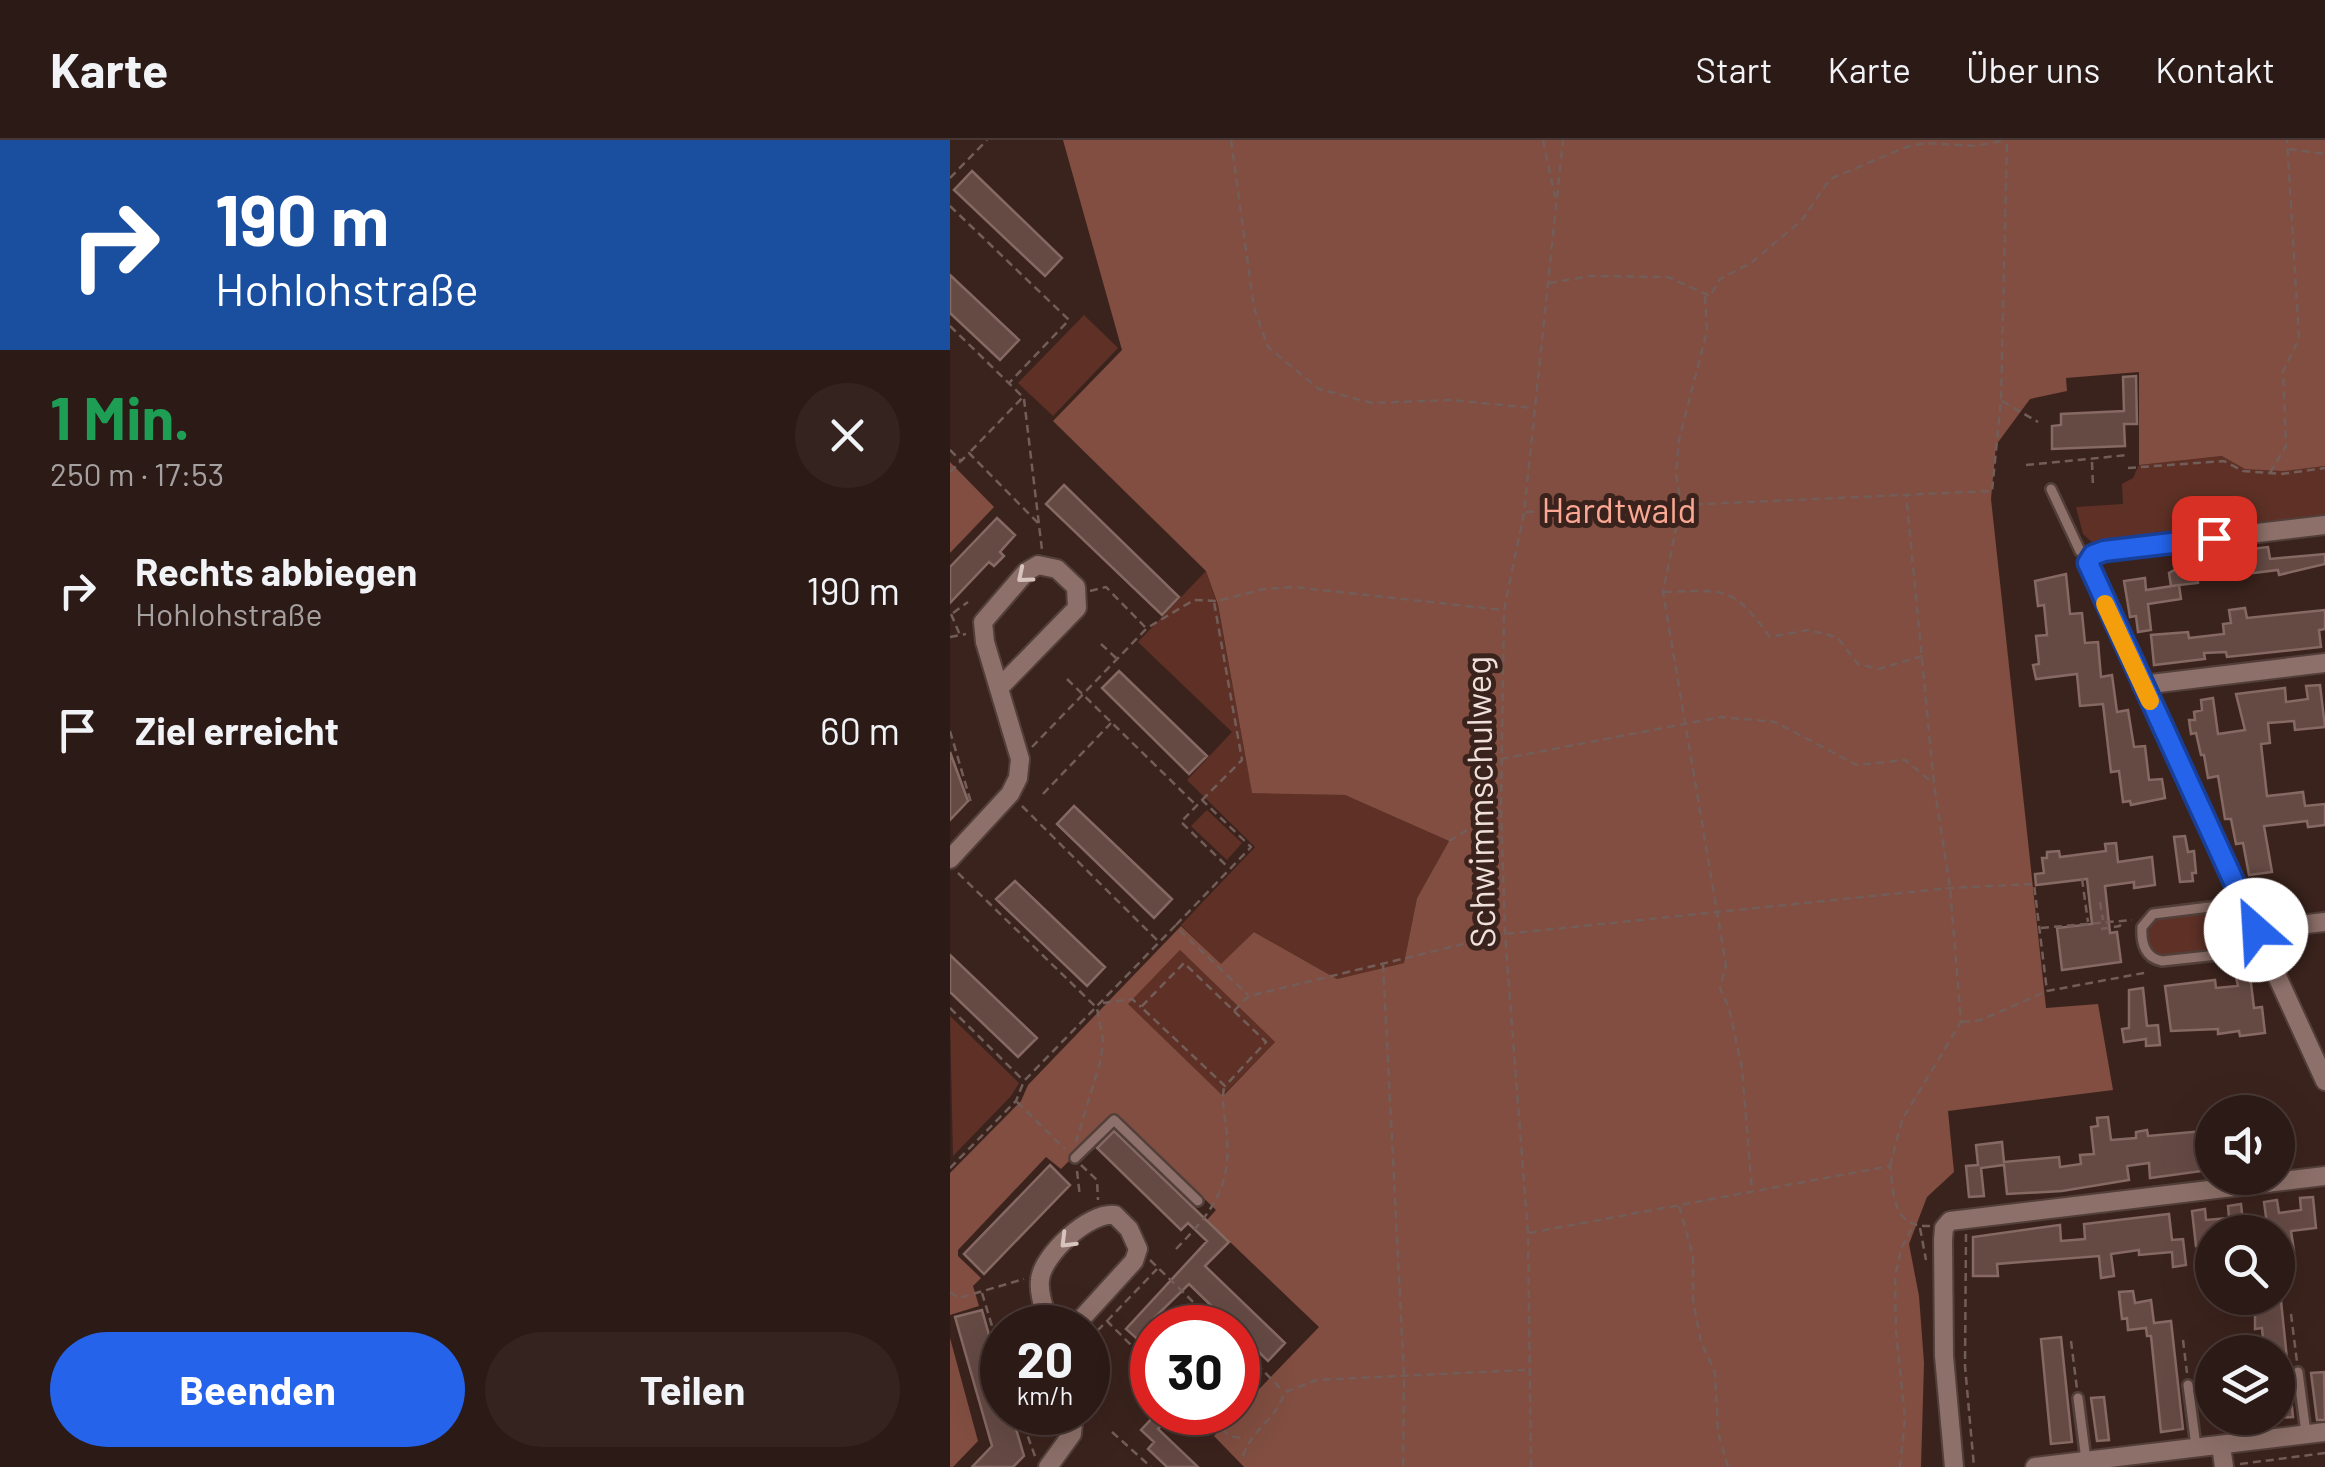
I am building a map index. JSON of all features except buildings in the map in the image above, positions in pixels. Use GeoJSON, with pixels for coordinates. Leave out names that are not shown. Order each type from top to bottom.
{"type":"FeatureCollection","features":[{"type":"Feature","properties":{"kind":"street"},"geometry":{"type":"LineString","coordinates":[[2325,525],[2104,551],[2089,558],[2090,573],[2325,1081]]}},
{"type":"Feature","properties":{"kind":"street"},"geometry":{"type":"LineString","coordinates":[[950,862],[1010,794],[1018,778],[1020,759],[982,631],[983,622],[1026,572],[1042,565],[1057,569],[1079,594],[1072,615],[999,688]]}},
{"type":"Feature","properties":{"kind":"street"},"geometry":{"type":"LineString","coordinates":[[2142,685],[2325,663]]}},
{"type":"Feature","properties":{"kind":"street"},"geometry":{"type":"LineString","coordinates":[[2256,930],[2325,922]]}},
{"type":"Feature","properties":{"kind":"street"},"geometry":{"type":"LineString","coordinates":[[1954,1467],[1944,1356],[1941,1227],[1966,1217],[2325,1176]]}},
{"type":"Feature","properties":{"kind":"street"},"geometry":{"type":"LineString","coordinates":[[1046,1305],[1040,1274],[1061,1246],[1085,1223],[1100,1215],[1114,1215],[1129,1229],[1138,1249],[1127,1272],[1095,1305]]}},
{"type":"Feature","properties":{"kind":"street"},"geometry":{"type":"LineString","coordinates":[[2035,1467],[2086,1461],[2125,1462],[2196,1448],[2316,1433]]}},
{"type":"Feature","properties":{"kind":"street"},"geometry":{"type":"LineString","coordinates":[[1048,1467],[1071,1435]]}},
{"type":"Feature","properties":{"kind":"street"},"geometry":{"type":"LineString","coordinates":[[2221,1445],[2224,1467]]}},
{"type":"Feature","properties":{"kind":"lane"},"geometry":{"type":"LineString","coordinates":[[2050,490],[2080,551],[2089,558]]}},
{"type":"Feature","properties":{"kind":"lane"},"geometry":{"type":"LineString","coordinates":[[2242,903],[2162,910],[2143,924],[2144,947],[2154,959],[2264,950]]}},
{"type":"Feature","properties":{"kind":"lane"},"geometry":{"type":"LineString","coordinates":[[1075,1158],[1114,1120],[1198,1202]]}},
{"type":"Feature","properties":{"kind":"lane"},"geometry":{"type":"LineString","coordinates":[[2298,1372],[2316,1433]]}},
{"type":"Feature","properties":{"kind":"lane"},"geometry":{"type":"LineString","coordinates":[[2188,1384],[2196,1448]]}},
{"type":"Feature","properties":{"kind":"lane"},"geometry":{"type":"LineString","coordinates":[[2078,1398],[2086,1461]]}},
{"type":"Feature","properties":{"kind":"path"},"geometry":{"type":"LineString","coordinates":[[950,178],[987,140]]}},
{"type":"Feature","properties":{"kind":"path"},"geometry":{"type":"LineString","coordinates":[[1231,140],[1254,308],[1268,347],[1319,389],[1372,404],[1450,400],[1534,408]]}},
{"type":"Feature","properties":{"kind":"path"},"geometry":{"type":"LineString","coordinates":[[1542,140],[1557,204]]}},
{"type":"Feature","properties":{"kind":"path","name":"Schwimmschulweg"},"geometry":{"type":"LineString","coordinates":[[1531,1467],[1528,1234],[1505,934],[1504,610],[1524,512],[1562,140]]}},
{"type":"Feature","properties":{"kind":"path"},"geometry":{"type":"LineString","coordinates":[[1524,512],[1824,502],[1992,491],[2001,400],[2008,140],[1975,146],[1916,145],[1830,178],[1802,220],[1750,263],[1720,279],[1710,296],[1668,277],[1591,276],[1546,283]]}},
{"type":"Feature","properties":{"kind":"path"},"geometry":{"type":"LineString","coordinates":[[2270,473],[2286,446],[2283,372],[2299,338],[2287,140]]}},
{"type":"Feature","properties":{"kind":"path"},"geometry":{"type":"LineString","coordinates":[[2288,149],[2325,154]]}},
{"type":"Feature","properties":{"kind":"path"},"geometry":{"type":"LineString","coordinates":[[950,206],[1070,320],[1009,383]]}},
{"type":"Feature","properties":{"kind":"path"},"geometry":{"type":"LineString","coordinates":[[1705,296],[1708,314],[1702,360],[1679,440],[1676,474],[1681,504],[1662,592],[1688,723],[1726,964],[1720,988],[1729,1008],[1742,1068],[1752,1191]]}},
{"type":"Feature","properties":{"kind":"path"},"geometry":{"type":"LineString","coordinates":[[950,326],[1024,398],[1041,526],[1042,565]]}},
{"type":"Feature","properties":{"kind":"path"},"geometry":{"type":"LineString","coordinates":[[1036,355],[1041,359]]}},
{"type":"Feature","properties":{"kind":"path"},"geometry":{"type":"LineString","coordinates":[[950,472],[1024,398]]}},
{"type":"Feature","properties":{"kind":"path"},"geometry":{"type":"LineString","coordinates":[[2001,400],[2038,422]]}},
{"type":"Feature","properties":{"kind":"path"},"geometry":{"type":"LineString","coordinates":[[2110,447],[2110,456]]}},
{"type":"Feature","properties":{"kind":"path"},"geometry":{"type":"LineString","coordinates":[[950,450],[962,460]]}},
{"type":"Feature","properties":{"kind":"path"},"geometry":{"type":"LineString","coordinates":[[969,453],[1041,526]]}},
{"type":"Feature","properties":{"kind":"path"},"geometry":{"type":"LineString","coordinates":[[2026,465],[2128,455]]}},
{"type":"Feature","properties":{"kind":"path"},"geometry":{"type":"LineString","coordinates":[[2092,457],[2093,487]]}},
{"type":"Feature","properties":{"kind":"path"},"geometry":{"type":"LineString","coordinates":[[2128,468],[2224,461],[2244,471],[2270,473],[2325,468]]}},
{"type":"Feature","properties":{"kind":"path"},"geometry":{"type":"LineString","coordinates":[[1906,494],[1961,1022],[1902,1120],[1890,1166],[1896,1212],[1914,1224],[1941,1227]]}},
{"type":"Feature","properties":{"kind":"path"},"geometry":{"type":"LineString","coordinates":[[1079,594],[1106,587],[1128,614],[1146,628]]}},
{"type":"Feature","properties":{"kind":"path"},"geometry":{"type":"LineString","coordinates":[[1020,759],[1146,628],[1194,600],[1214,601],[1264,589],[1294,588],[1504,610]]}},
{"type":"Feature","properties":{"kind":"path"},"geometry":{"type":"LineString","coordinates":[[1662,592],[1722,590],[1753,613],[1770,637],[1808,630],[1837,637],[1858,664],[1879,669],[1922,656]]}},
{"type":"Feature","properties":{"kind":"path"},"geometry":{"type":"LineString","coordinates":[[1214,601],[1242,760],[1181,822],[1229,868]]}},
{"type":"Feature","properties":{"kind":"path"},"geometry":{"type":"LineString","coordinates":[[960,635],[951,614],[968,602]]}},
{"type":"Feature","properties":{"kind":"path"},"geometry":{"type":"LineString","coordinates":[[950,637],[982,631]]}},
{"type":"Feature","properties":{"kind":"path"},"geometry":{"type":"LineString","coordinates":[[1100,644],[1117,659]]}},
{"type":"Feature","properties":{"kind":"path"},"geometry":{"type":"LineString","coordinates":[[1066,679],[1196,806]]}},
{"type":"Feature","properties":{"kind":"path"},"geometry":{"type":"LineString","coordinates":[[1502,759],[1721,717],[1775,722],[1857,765],[1905,760],[1934,784]]}},
{"type":"Feature","properties":{"kind":"path"},"geometry":{"type":"LineString","coordinates":[[1043,794],[1111,723]]}},
{"type":"Feature","properties":{"kind":"path"},"geometry":{"type":"LineString","coordinates":[[950,730],[972,806]]}},
{"type":"Feature","properties":{"kind":"path"},"geometry":{"type":"LineString","coordinates":[[1010,794],[1159,942]]}},
{"type":"Feature","properties":{"kind":"path"},"geometry":{"type":"LineString","coordinates":[[950,1168],[1016,1100],[1024,1081],[1251,846],[1202,800]]}},
{"type":"Feature","properties":{"kind":"path"},"geometry":{"type":"LineString","coordinates":[[1449,841],[1502,809]]}},
{"type":"Feature","properties":{"kind":"path"},"geometry":{"type":"LineString","coordinates":[[950,862],[1096,1008],[1104,1040],[1077,1132],[1075,1158]]}},
{"type":"Feature","properties":{"kind":"path"},"geometry":{"type":"LineString","coordinates":[[2082,879],[2088,922]]}},
{"type":"Feature","properties":{"kind":"path"},"geometry":{"type":"LineString","coordinates":[[1234,1011],[1249,996],[1505,934],[1950,888],[2034,884],[2047,990]]}},
{"type":"Feature","properties":{"kind":"path"},"geometry":{"type":"LineString","coordinates":[[2100,902],[2103,921]]}},
{"type":"Feature","properties":{"kind":"path"},"geometry":{"type":"LineString","coordinates":[[2040,928],[2120,919],[2143,924]]}},
{"type":"Feature","properties":{"kind":"path"},"geometry":{"type":"LineString","coordinates":[[2101,928],[2120,926],[2120,919]]}},
{"type":"Feature","properties":{"kind":"path"},"geometry":{"type":"LineString","coordinates":[[1175,926],[1249,996]]}},
{"type":"Feature","properties":{"kind":"path"},"geometry":{"type":"LineString","coordinates":[[1961,1022],[1981,1020],[2047,990],[2148,974],[2154,959]]}},
{"type":"Feature","properties":{"kind":"path"},"geometry":{"type":"LineString","coordinates":[[1383,962],[1404,1376],[1404,1467]]}},
{"type":"Feature","properties":{"kind":"path"},"geometry":{"type":"LineString","coordinates":[[1141,1007],[1184,964],[1234,1011],[1266,1042],[1225,1086]]}},
{"type":"Feature","properties":{"kind":"path"},"geometry":{"type":"LineString","coordinates":[[1101,1003],[1132,999],[1225,1086],[1228,1158],[1221,1190],[1208,1216],[1176,1249]]}},
{"type":"Feature","properties":{"kind":"path"},"geometry":{"type":"LineString","coordinates":[[950,1008],[1024,1081]]}},
{"type":"Feature","properties":{"kind":"path"},"geometry":{"type":"LineString","coordinates":[[1016,1100],[1059,1142]]}},
{"type":"Feature","properties":{"kind":"path"},"geometry":{"type":"LineString","coordinates":[[1080,1197],[1076,1159],[1097,1180],[1100,1215]]}},
{"type":"Feature","properties":{"kind":"path"},"geometry":{"type":"LineString","coordinates":[[1528,1234],[1890,1166]]}},
{"type":"Feature","properties":{"kind":"path"},"geometry":{"type":"LineString","coordinates":[[1679,1206],[1693,1256],[1693,1301],[1701,1342],[1716,1372],[1718,1432],[1728,1467]]}},
{"type":"Feature","properties":{"kind":"path"},"geometry":{"type":"LineString","coordinates":[[1966,1217],[1966,1366],[1974,1467]]}},
{"type":"Feature","properties":{"kind":"path"},"geometry":{"type":"LineString","coordinates":[[1900,1467],[1905,1418],[1896,1332],[1896,1276],[1902,1247],[1914,1224]]}},
{"type":"Feature","properties":{"kind":"path"},"geometry":{"type":"LineString","coordinates":[[1138,1249],[1196,1305]]}},
{"type":"Feature","properties":{"kind":"path"},"geometry":{"type":"LineString","coordinates":[[1110,1318],[1158,1268]]}},
{"type":"Feature","properties":{"kind":"path"},"geometry":{"type":"LineString","coordinates":[[950,1300],[1040,1274]]}},
{"type":"Feature","properties":{"kind":"path"},"geometry":{"type":"LineString","coordinates":[[982,1291],[986,1305]]}},
{"type":"Feature","properties":{"kind":"path"},"geometry":{"type":"LineString","coordinates":[[950,1292],[959,1298]]}},
{"type":"Feature","properties":{"kind":"path"},"geometry":{"type":"LineString","coordinates":[[2291,1315],[2298,1372]]}},
{"type":"Feature","properties":{"kind":"path"},"geometry":{"type":"LineString","coordinates":[[1110,1324],[1130,1344]]}},
{"type":"Feature","properties":{"kind":"path"},"geometry":{"type":"LineString","coordinates":[[2183,1340],[2188,1384]]}},
{"type":"Feature","properties":{"kind":"path"},"geometry":{"type":"LineString","coordinates":[[2072,1341],[2078,1398]]}},
{"type":"Feature","properties":{"kind":"path"},"geometry":{"type":"LineString","coordinates":[[1260,1367],[1284,1392]]}},
{"type":"Feature","properties":{"kind":"path"},"geometry":{"type":"LineString","coordinates":[[1284,1392],[1317,1380],[1527,1370]]}},
{"type":"Feature","properties":{"kind":"path"},"geometry":{"type":"LineString","coordinates":[[1243,1456],[1248,1440],[1276,1415],[1284,1392]]}},
{"type":"Feature","properties":{"kind":"path"},"geometry":{"type":"LineString","coordinates":[[1112,1432],[1151,1467]]}},
{"type":"Feature","properties":{"kind":"path"},"geometry":{"type":"LineString","coordinates":[[1026,1435],[1032,1456]]}},
{"type":"Feature","properties":{"kind":"path"},"geometry":{"type":"LineString","coordinates":[[1229,1435],[1248,1440]]}},
{"type":"Feature","properties":{"kind":"path"},"geometry":{"type":"LineString","coordinates":[[2224,1467],[2325,1453]]}},
{"type":"Feature","properties":{"kind":"shaded area"},"geometry":{"type":"Polygon","coordinates":[[[1084,315],[1118,348],[1053,416],[1018,383],[1084,315]]]}},
{"type":"Feature","properties":{"kind":"shaded area"},"geometry":{"type":"Polygon","coordinates":[[[2223,456],[2260,469],[2325,466],[2325,519],[2096,546],[2083,534],[2076,507],[2123,504],[2122,484],[2133,478],[2139,465],[2223,456]]]}},
{"type":"Feature","properties":{"kind":"shaded area"},"geometry":{"type":"Polygon","coordinates":[[[1206,571],[1218,607],[1252,792],[1345,795],[1449,841],[1417,898],[1404,963],[1337,979],[1254,932],[1221,965],[1181,925],[1255,847],[1187,780],[1232,732],[1138,642],[1206,571]]]}},
{"type":"Feature","properties":{"kind":"shaded area"},"geometry":{"type":"Polygon","coordinates":[[[1207,810],[1242,843],[1227,860],[1191,826],[1207,810]]]}},
{"type":"Feature","properties":{"kind":"shaded area"},"geometry":{"type":"Polygon","coordinates":[[[2230,909],[2238,914],[2247,935],[2238,948],[2162,956],[2149,946],[2146,932],[2155,919],[2230,909]]]}},
{"type":"Feature","properties":{"kind":"shaded area"},"geometry":{"type":"Polygon","coordinates":[[[1180,950],[1275,1042],[1222,1096],[1127,1004],[1180,950]]]}},
{"type":"Feature","properties":{"kind":"shaded area"},"geometry":{"type":"Polygon","coordinates":[[[950,1016],[1019,1083],[953,1156],[950,1016]]]}},
{"type":"Feature","properties":{"kind":"green space","name":"Hardtwald"},"geometry":{"type":"Polygon","coordinates":[[[1063,140],[2325,140],[2325,466],[2283,471],[2245,469],[2222,456],[2139,465],[2139,372],[2066,378],[2067,391],[2030,399],[1996,445],[1991,499],[2046,1008],[2098,1004],[2113,1090],[1948,1111],[1954,1172],[1927,1197],[1909,1244],[1919,1296],[1924,1363],[1921,1467],[1244,1467],[1214,1436],[1260,1435],[1260,1388],[1319,1327],[1207,1220],[1216,1210],[1116,1114],[1061,1169],[1046,1157],[958,1250],[958,1256],[981,1278],[973,1286],[979,1306],[950,1315],[950,1173],[1021,1101],[1028,1085],[1181,926],[1221,964],[1254,932],[1337,979],[1404,963],[1417,898],[1449,841],[1345,795],[1252,793],[1218,605],[1206,571],[1053,421],[1122,350],[1063,140]],[[1180,950],[1128,1004],[1223,1096],[1275,1042],[1180,950]]]}},
{"type":"Feature","properties":{"kind":"green space"},"geometry":{"type":"Polygon","coordinates":[[[950,462],[994,507],[950,553],[950,462]]]}},
{"type":"Feature","properties":{"kind":"green space"},"geometry":{"type":"Polygon","coordinates":[[[950,1338],[978,1441],[953,1467],[950,1467],[950,1338]]]}},
{"type":"Feature","properties":{"kind":"slow traffic"},"geometry":{"type":"LineString","coordinates":[[2105,604],[2150,701]]}},
{"type":"Feature","properties":{"kind":"route"},"geometry":{"type":"LineString","coordinates":[[2214,538],[2104,551],[2089,558],[2088,563],[2256,930]]}}]}
